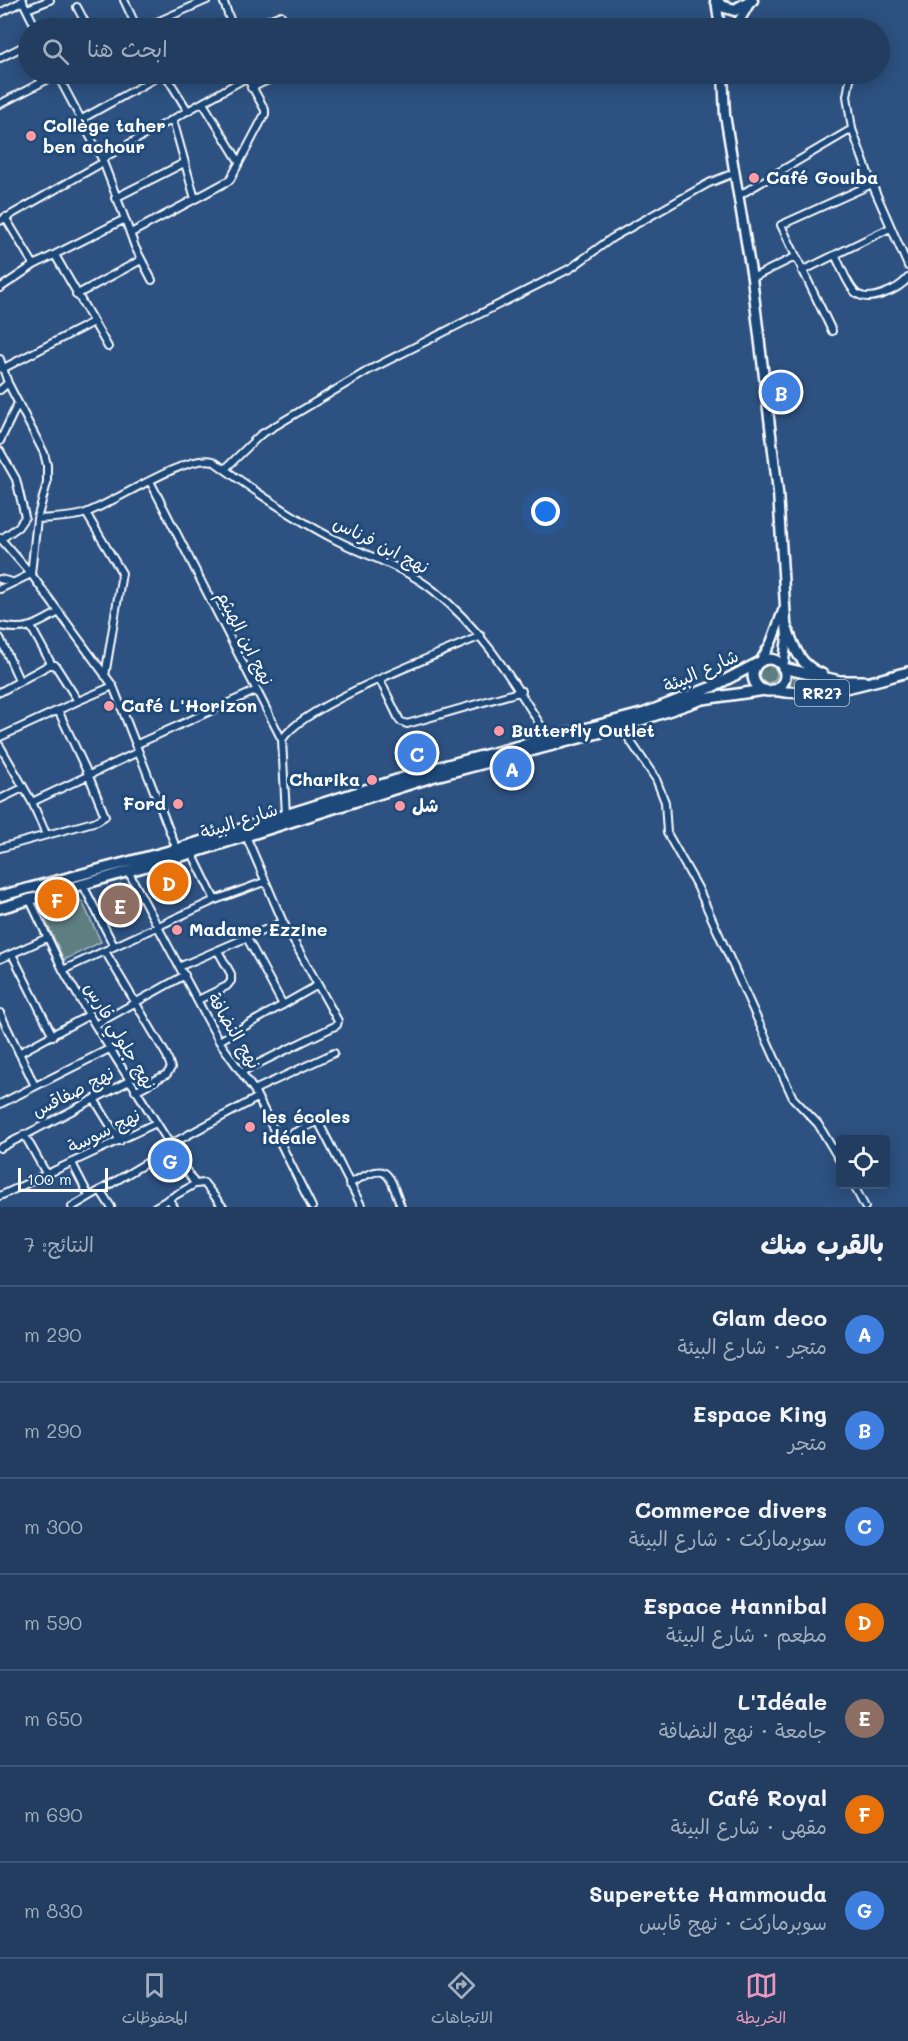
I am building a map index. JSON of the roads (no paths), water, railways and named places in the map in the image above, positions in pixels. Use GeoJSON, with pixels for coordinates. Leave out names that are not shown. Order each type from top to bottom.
{"type":"FeatureCollection","features":[{"type":"Feature","properties":{"kind":"highway"},"geometry":{"type":"LineString","coordinates":[[716,0],[721,6],[735,10],[751,2]]}},
{"type":"Feature","properties":{"kind":"main road"},"geometry":{"type":"LineString","coordinates":[[716,0],[719,18]]}},
{"type":"Feature","properties":{"kind":"main road"},"geometry":{"type":"LineString","coordinates":[[741,18],[751,2]]}},
{"type":"Feature","properties":{"kind":"main road"},"geometry":{"type":"LineString","coordinates":[[724,84],[734,173],[752,278],[778,492],[787,628],[787,648],[783,668]]}},
{"type":"Feature","properties":{"kind":"main road"},"geometry":{"type":"LineString","coordinates":[[768,690],[754,678],[759,663],[771,643],[784,608]]}},
{"type":"Feature","properties":{"kind":"main road"},"geometry":{"type":"LineString","coordinates":[[787,628],[794,648],[806,666],[818,673],[850,681]]}},
{"type":"Feature","properties":{"kind":"main road","name":"RR27"},"geometry":{"type":"LineString","coordinates":[[759,663],[774,660],[783,668],[828,679],[872,681]]}},
{"type":"Feature","properties":{"kind":"main road","name":"شارع البيئة"},"geometry":{"type":"LineString","coordinates":[[1,894],[178,853],[192,853],[664,706],[759,663]]}},
{"type":"Feature","properties":{"kind":"main road","name":"RR27"},"geometry":{"type":"LineString","coordinates":[[768,690],[782,684],[785,676],[783,668]]}},
{"type":"Feature","properties":{"kind":"main road","name":"RR27"},"geometry":{"type":"LineString","coordinates":[[768,690],[823,693],[908,672]]}},
{"type":"Feature","properties":{"kind":"main road","name":"شارع البيئة"},"geometry":{"type":"LineString","coordinates":[[0,908],[128,871],[286,814],[432,769],[621,727],[703,699],[768,690]]}},
{"type":"Feature","properties":{"kind":"street"},"geometry":{"type":"LineString","coordinates":[[27,9],[50,0]]}},
{"type":"Feature","properties":{"kind":"street"},"geometry":{"type":"LineString","coordinates":[[124,0],[132,18]]}},
{"type":"Feature","properties":{"kind":"street"},"geometry":{"type":"LineString","coordinates":[[166,18],[207,0]]}},
{"type":"Feature","properties":{"kind":"street"},"geometry":{"type":"LineString","coordinates":[[223,0],[229,18]]}},
{"type":"Feature","properties":{"kind":"street"},"geometry":{"type":"LineString","coordinates":[[0,13],[23,1],[31,18]]}},
{"type":"Feature","properties":{"kind":"street"},"geometry":{"type":"LineString","coordinates":[[77,7],[83,18]]}},
{"type":"Feature","properties":{"kind":"street"},"geometry":{"type":"LineString","coordinates":[[273,18],[281,15]]}},
{"type":"Feature","properties":{"kind":"street"},"geometry":{"type":"LineString","coordinates":[[0,58],[18,49]]}},
{"type":"Feature","properties":{"kind":"street"},"geometry":{"type":"LineString","coordinates":[[0,104],[38,84]]}},
{"type":"Feature","properties":{"kind":"street"},"geometry":{"type":"LineString","coordinates":[[62,84],[102,161],[141,260],[152,280]]}},
{"type":"Feature","properties":{"kind":"street"},"geometry":{"type":"LineString","coordinates":[[80,120],[146,84]]}},
{"type":"Feature","properties":{"kind":"street"},"geometry":{"type":"LineString","coordinates":[[170,84],[188,111]]}},
{"type":"Feature","properties":{"kind":"street"},"geometry":{"type":"LineString","coordinates":[[34,265],[2,219],[233,84]]}},
{"type":"Feature","properties":{"kind":"street"},"geometry":{"type":"LineString","coordinates":[[131,233],[230,180],[238,160],[265,112],[249,84]]}},
{"type":"Feature","properties":{"kind":"street"},"geometry":{"type":"LineString","coordinates":[[251,88],[260,84]]}},
{"type":"Feature","properties":{"kind":"street"},"geometry":{"type":"LineString","coordinates":[[849,84],[847,96],[852,129],[872,184],[908,266]]}},
{"type":"Feature","properties":{"kind":"street"},"geometry":{"type":"LineString","coordinates":[[203,103],[238,160]]}},
{"type":"Feature","properties":{"kind":"street"},"geometry":{"type":"LineString","coordinates":[[172,120],[195,199]]}},
{"type":"Feature","properties":{"kind":"street"},"geometry":{"type":"LineString","coordinates":[[738,196],[852,129]]}},
{"type":"Feature","properties":{"kind":"street"},"geometry":{"type":"LineString","coordinates":[[115,198],[184,163]]}},
{"type":"Feature","properties":{"kind":"street"},"geometry":{"type":"LineString","coordinates":[[225,469],[260,435],[369,370],[571,268],[612,238],[709,183],[734,173]]}},
{"type":"Feature","properties":{"kind":"street"},"geometry":{"type":"LineString","coordinates":[[832,331],[782,230],[783,223],[872,184]]}},
{"type":"Feature","properties":{"kind":"street"},"geometry":{"type":"LineString","coordinates":[[0,288],[34,265],[126,219]]}},
{"type":"Feature","properties":{"kind":"street"},"geometry":{"type":"LineString","coordinates":[[802,272],[890,228]]}},
{"type":"Feature","properties":{"kind":"street"},"geometry":{"type":"LineString","coordinates":[[55,255],[108,347]]}},
{"type":"Feature","properties":{"kind":"street"},"geometry":{"type":"LineString","coordinates":[[835,255],[856,293],[864,296],[885,293],[908,278]]}},
{"type":"Feature","properties":{"kind":"street"},"geometry":{"type":"LineString","coordinates":[[752,278],[795,256]]}},
{"type":"Feature","properties":{"kind":"street"},"geometry":{"type":"LineString","coordinates":[[76,295],[141,260]]}},
{"type":"Feature","properties":{"kind":"street"},"geometry":{"type":"LineString","coordinates":[[2,369],[93,322]]}},
{"type":"Feature","properties":{"kind":"street"},"geometry":{"type":"LineString","coordinates":[[0,359],[8,383],[44,453],[47,465],[47,483],[37,519],[31,574]]}},
{"type":"Feature","properties":{"kind":"street"},"geometry":{"type":"LineString","coordinates":[[0,390],[8,383]]}},
{"type":"Feature","properties":{"kind":"street"},"geometry":{"type":"LineString","coordinates":[[0,441],[18,403]]}},
{"type":"Feature","properties":{"kind":"street"},"geometry":{"type":"LineString","coordinates":[[0,451],[16,479],[25,517],[18,527],[1,539],[31,574],[113,686],[178,853]]}},
{"type":"Feature","properties":{"kind":"street","name":"نهج ابن فرناس"},"geometry":{"type":"LineString","coordinates":[[150,481],[210,460],[334,539],[414,577],[441,597],[481,636],[522,692],[551,741]]}},
{"type":"Feature","properties":{"kind":"street"},"geometry":{"type":"LineString","coordinates":[[37,519],[86,513],[150,481]]}},
{"type":"Feature","properties":{"kind":"street","name":"نهج ابن الهيثم"},"geometry":{"type":"LineString","coordinates":[[150,481],[255,691],[282,740],[286,814]]}},
{"type":"Feature","properties":{"kind":"street"},"geometry":{"type":"LineString","coordinates":[[86,513],[122,573],[105,676]]}},
{"type":"Feature","properties":{"kind":"street"},"geometry":{"type":"LineString","coordinates":[[0,579],[18,582],[31,574]]}},
{"type":"Feature","properties":{"kind":"street"},"geometry":{"type":"LineString","coordinates":[[0,589],[12,582]]}},
{"type":"Feature","properties":{"kind":"street"},"geometry":{"type":"LineString","coordinates":[[0,626],[20,630],[31,627],[59,612]]}},
{"type":"Feature","properties":{"kind":"street"},"geometry":{"type":"LineString","coordinates":[[31,627],[52,664],[58,666],[78,701]]}},
{"type":"Feature","properties":{"kind":"street"},"geometry":{"type":"LineString","coordinates":[[282,740],[292,726],[330,703],[481,636]]}},
{"type":"Feature","properties":{"kind":"street"},"geometry":{"type":"LineString","coordinates":[[0,638],[19,680]]}},
{"type":"Feature","properties":{"kind":"street"},"geometry":{"type":"LineString","coordinates":[[0,692],[52,664]]}},
{"type":"Feature","properties":{"kind":"street"},"geometry":{"type":"LineString","coordinates":[[380,680],[400,721],[407,724],[522,692]]}},
{"type":"Feature","properties":{"kind":"street"},"geometry":{"type":"LineString","coordinates":[[0,737],[113,686]]}},
{"type":"Feature","properties":{"kind":"street"},"geometry":{"type":"LineString","coordinates":[[135,745],[255,691]]}},
{"type":"Feature","properties":{"kind":"street"},"geometry":{"type":"LineString","coordinates":[[0,848],[104,818],[88,774],[58,710]]}},
{"type":"Feature","properties":{"kind":"street"},"geometry":{"type":"LineString","coordinates":[[621,727],[656,779],[665,802],[666,833],[698,888],[793,1098],[818,1124],[836,1154]]}},
{"type":"Feature","properties":{"kind":"street"},"geometry":{"type":"LineString","coordinates":[[0,746],[32,802],[46,834]]}},
{"type":"Feature","properties":{"kind":"street"},"geometry":{"type":"LineString","coordinates":[[32,802],[138,752]]}},
{"type":"Feature","properties":{"kind":"street"},"geometry":{"type":"LineString","coordinates":[[0,799],[23,788]]}},
{"type":"Feature","properties":{"kind":"street"},"geometry":{"type":"LineString","coordinates":[[241,1072],[336,1025],[338,1017],[283,922],[246,836]]}},
{"type":"Feature","properties":{"kind":"street"},"geometry":{"type":"LineString","coordinates":[[192,853],[215,900]]}},
{"type":"Feature","properties":{"kind":"street","name":"نهج النضافة"},"geometry":{"type":"LineString","coordinates":[[128,871],[157,927],[186,975],[219,1041],[254,1090],[277,1141],[312,1207]]}},
{"type":"Feature","properties":{"kind":"street"},"geometry":{"type":"LineString","coordinates":[[63,970],[215,900],[264,882]]}},
{"type":"Feature","properties":{"kind":"street"},"geometry":{"type":"LineString","coordinates":[[82,883],[114,946]]}},
{"type":"Feature","properties":{"kind":"street","name":"نهج جلولي فارس"},"geometry":{"type":"LineString","coordinates":[[29,898],[63,970],[94,1025],[195,1185]]}},
{"type":"Feature","properties":{"kind":"street"},"geometry":{"type":"LineString","coordinates":[[181,966],[283,922]]}},
{"type":"Feature","properties":{"kind":"street"},"geometry":{"type":"LineString","coordinates":[[0,959],[47,938]]}},
{"type":"Feature","properties":{"kind":"street"},"geometry":{"type":"LineString","coordinates":[[247,938],[283,1005]]}},
{"type":"Feature","properties":{"kind":"street"},"geometry":{"type":"LineString","coordinates":[[105,951],[167,1056],[171,1068],[166,1074],[135,1090]]}},
{"type":"Feature","properties":{"kind":"street"},"geometry":{"type":"LineString","coordinates":[[198,1000],[227,986],[231,981],[231,974],[218,951]]}},
{"type":"Feature","properties":{"kind":"street"},"geometry":{"type":"LineString","coordinates":[[12,954],[53,1035]]}},
{"type":"Feature","properties":{"kind":"street"},"geometry":{"type":"LineString","coordinates":[[94,1025],[186,975]]}},
{"type":"Feature","properties":{"kind":"street"},"geometry":{"type":"LineString","coordinates":[[219,1041],[318,985]]}},
{"type":"Feature","properties":{"kind":"street"},"geometry":{"type":"LineString","coordinates":[[0,1013],[35,1086]]}},
{"type":"Feature","properties":{"kind":"street"},"geometry":{"type":"LineString","coordinates":[[19,1053],[89,1015]]}},
{"type":"Feature","properties":{"kind":"street"},"geometry":{"type":"LineString","coordinates":[[0,1104],[109,1049]]}},
{"type":"Feature","properties":{"kind":"street"},"geometry":{"type":"LineString","coordinates":[[254,1090],[334,1053]]}},
{"type":"Feature","properties":{"kind":"street","name":"نهج صفاقس"},"geometry":{"type":"LineString","coordinates":[[0,1148],[129,1081]]}},
{"type":"Feature","properties":{"kind":"street"},"geometry":{"type":"LineString","coordinates":[[72,1207],[257,1098]]}},
{"type":"Feature","properties":{"kind":"street"},"geometry":{"type":"LineString","coordinates":[[94,1099],[120,1141]]}},
{"type":"Feature","properties":{"kind":"street"},"geometry":{"type":"LineString","coordinates":[[277,1141],[318,1121],[362,1207]]}},
{"type":"Feature","properties":{"kind":"street","name":"نهج سوسة"},"geometry":{"type":"LineString","coordinates":[[0,1196],[156,1123]]}},
{"type":"Feature","properties":{"kind":"street"},"geometry":{"type":"LineString","coordinates":[[24,1134],[47,1175]]}},
{"type":"Feature","properties":{"kind":"street"},"geometry":{"type":"LineString","coordinates":[[72,1163],[90,1196]]}},
{"type":"Feature","properties":{"kind":"street"},"geometry":{"type":"LineString","coordinates":[[349,1184],[375,1170],[383,1172],[395,1188],[401,1207]]}},
{"type":"Feature","properties":{"kind":"street"},"geometry":{"type":"LineString","coordinates":[[155,1207],[195,1185],[208,1184],[223,1207]]}},
{"type":"Feature","properties":{"kind":"street"},"geometry":{"type":"LineString","coordinates":[[855,1189],[865,1207]]}},
{"type":"Feature","properties":{"kind":"street"},"geometry":{"type":"LineString","coordinates":[[100,1190],[111,1207]]}},
{"type":"Feature","properties":{"kind":"street"},"geometry":{"type":"LineString","coordinates":[[169,1199],[174,1207]]}},
{"type":"Feature","properties":{"kind":"place","name":"Collège taher ben achour"},"geometry":{"type":"Point","coordinates":[31,136]}},
{"type":"Feature","properties":{"kind":"place","name":"Café Gouiba"},"geometry":{"type":"Point","coordinates":[754,178]}},
{"type":"Feature","properties":{"kind":"place","name":"Espace King"},"geometry":{"type":"Point","coordinates":[781,392]}},
{"type":"Feature","properties":{"kind":"place","name":"Café L'Horizon"},"geometry":{"type":"Point","coordinates":[109,706]}},
{"type":"Feature","properties":{"kind":"place","name":"Butterfly Outlet"},"geometry":{"type":"Point","coordinates":[499,731]}},
{"type":"Feature","properties":{"kind":"place","name":"Commerce divers"},"geometry":{"type":"Point","coordinates":[417,753]}},
{"type":"Feature","properties":{"kind":"place","name":"Glam deco"},"geometry":{"type":"Point","coordinates":[512,768]}},
{"type":"Feature","properties":{"kind":"place","name":"Charika"},"geometry":{"type":"Point","coordinates":[372,780]}},
{"type":"Feature","properties":{"kind":"place","name":"Ford"},"geometry":{"type":"Point","coordinates":[178,804]}},
{"type":"Feature","properties":{"kind":"place","name":"شل"},"geometry":{"type":"Point","coordinates":[400,806]}},
{"type":"Feature","properties":{"kind":"place","name":"Espace Hannibal"},"geometry":{"type":"Point","coordinates":[169,882]}},
{"type":"Feature","properties":{"kind":"place","name":"Café Royal"},"geometry":{"type":"Point","coordinates":[57,899]}},
{"type":"Feature","properties":{"kind":"place","name":"L'Idéale"},"geometry":{"type":"Point","coordinates":[120,905]}},
{"type":"Feature","properties":{"kind":"place","name":"Madame Ezzine"},"geometry":{"type":"Point","coordinates":[177,930]}},
{"type":"Feature","properties":{"kind":"place","name":"les écoles idéale"},"geometry":{"type":"Point","coordinates":[250,1127]}},
{"type":"Feature","properties":{"kind":"place","name":"Superette Hammouda"},"geometry":{"type":"Point","coordinates":[170,1160]}}]}
